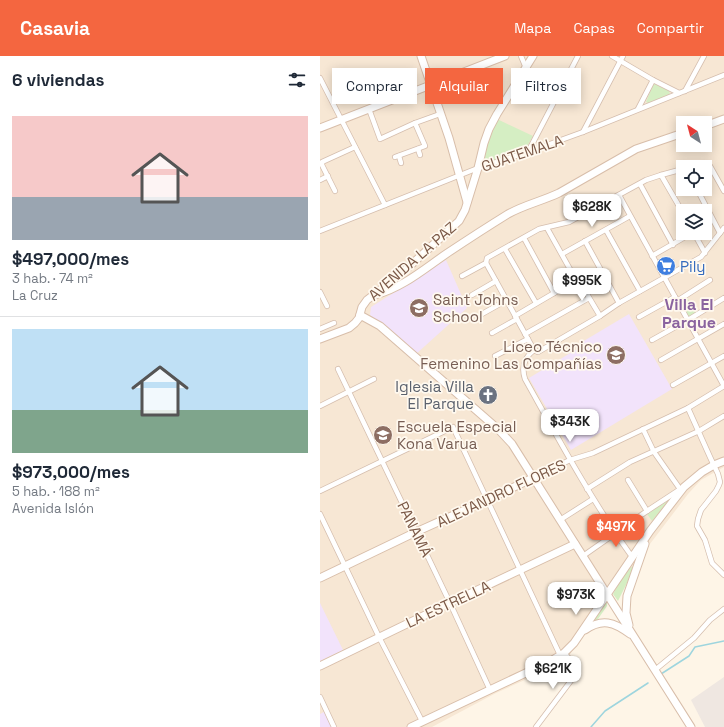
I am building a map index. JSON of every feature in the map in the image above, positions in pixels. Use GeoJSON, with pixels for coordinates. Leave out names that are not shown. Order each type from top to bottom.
{"type":"FeatureCollection","features":[{"type":"Feature","properties":{"kind":"main road"},"geometry":{"type":"LineString","coordinates":[[420,56],[425,70]]}},
{"type":"Feature","properties":{"kind":"main road"},"geometry":{"type":"LineString","coordinates":[[473,68],[505,56]]}},
{"type":"Feature","properties":{"kind":"main road","name":"AVENIDA LA PAZ"},"geometry":{"type":"LineString","coordinates":[[526,68],[533,56]]}},
{"type":"Feature","properties":{"kind":"main road"},"geometry":{"type":"LineString","coordinates":[[320,128],[425,86]]}},
{"type":"Feature","properties":{"kind":"main road","name":"AVENIDA LA PAZ"},"geometry":{"type":"LineString","coordinates":[[320,339],[352,326],[358,320],[362,307],[370,296],[398,276],[456,224],[463,214],[478,168],[484,143],[493,121],[511,92]]}},
{"type":"Feature","properties":{"kind":"main road"},"geometry":{"type":"LineString","coordinates":[[437,104],[467,202]]}},
{"type":"Feature","properties":{"kind":"main road"},"geometry":{"type":"LineString","coordinates":[[712,123],[724,119]]}},
{"type":"Feature","properties":{"kind":"main road"},"geometry":{"type":"LineString","coordinates":[[370,296],[384,293],[398,286],[515,210],[559,193],[636,149],[676,135]]}},
{"type":"Feature","properties":{"kind":"main road"},"geometry":{"type":"LineString","coordinates":[[360,315],[380,326],[499,430],[517,451],[634,636]]}},
{"type":"Feature","properties":{"kind":"main road"},"geometry":{"type":"LineString","coordinates":[[563,653],[632,554],[682,488],[697,475],[724,461]]}},
{"type":"Feature","properties":{"kind":"main road","name":"ALEJANDRO FLORES"},"geometry":{"type":"LineString","coordinates":[[320,578],[533,478]]}},
{"type":"Feature","properties":{"kind":"main road"},"geometry":{"type":"LineString","coordinates":[[650,531],[642,550],[627,596],[627,617],[630,629],[634,636],[691,727]]}},
{"type":"Feature","properties":{"kind":"main road","name":"LA ESTRELLA"},"geometry":{"type":"LineString","coordinates":[[320,666],[576,544]]}},
{"type":"Feature","properties":{"kind":"main road"},"geometry":{"type":"LineString","coordinates":[[410,727],[549,662],[563,653],[582,633],[605,592]]}},
{"type":"Feature","properties":{"kind":"main road"},"geometry":{"type":"LineString","coordinates":[[582,633],[595,624],[605,623],[617,625],[634,636]]}},
{"type":"Feature","properties":{"kind":"street"},"geometry":{"type":"LineString","coordinates":[[521,56],[526,68]]}},
{"type":"Feature","properties":{"kind":"street"},"geometry":{"type":"LineString","coordinates":[[528,152],[578,56]]}},
{"type":"Feature","properties":{"kind":"street"},"geometry":{"type":"LineString","coordinates":[[612,56],[621,58],[653,80],[679,93]]}},
{"type":"Feature","properties":{"kind":"street"},"geometry":{"type":"LineString","coordinates":[[685,91],[703,57],[697,56]]}},
{"type":"Feature","properties":{"kind":"street"},"geometry":{"type":"LineString","coordinates":[[583,132],[621,58]]}},
{"type":"Feature","properties":{"kind":"street","name":"GUATEMALA"},"geometry":{"type":"LineString","coordinates":[[320,230],[478,168],[583,132],[724,75]]}},
{"type":"Feature","properties":{"kind":"street"},"geometry":{"type":"LineString","coordinates":[[320,78],[384,205]]}},
{"type":"Feature","properties":{"kind":"street"},"geometry":{"type":"LineString","coordinates":[[638,109],[653,80]]}},
{"type":"Feature","properties":{"kind":"street"},"geometry":{"type":"LineString","coordinates":[[369,109],[380,139],[415,123],[440,114]]}},
{"type":"Feature","properties":{"kind":"street"},"geometry":{"type":"LineString","coordinates":[[401,163],[397,157],[425,146],[415,123]]}},
{"type":"Feature","properties":{"kind":"street"},"geometry":{"type":"LineString","coordinates":[[335,191],[322,165],[322,162],[355,146]]}},
{"type":"Feature","properties":{"kind":"street"},"geometry":{"type":"LineString","coordinates":[[418,149],[420,155]]}},
{"type":"Feature","properties":{"kind":"street"},"geometry":{"type":"LineString","coordinates":[[712,170],[724,191]]}},
{"type":"Feature","properties":{"kind":"street"},"geometry":{"type":"LineString","coordinates":[[462,276],[486,263],[487,258],[539,230],[569,222],[618,194],[661,175],[676,171]]}},
{"type":"Feature","properties":{"kind":"street"},"geometry":{"type":"LineString","coordinates":[[661,175],[678,204]]}},
{"type":"Feature","properties":{"kind":"street"},"geometry":{"type":"LineString","coordinates":[[320,180],[328,176]]}},
{"type":"Feature","properties":{"kind":"street"},"geometry":{"type":"LineString","coordinates":[[640,184],[673,245]]}},
{"type":"Feature","properties":{"kind":"street"},"geometry":{"type":"LineString","coordinates":[[618,194],[724,386]]}},
{"type":"Feature","properties":{"kind":"street"},"geometry":{"type":"LineString","coordinates":[[701,196],[720,232]]}},
{"type":"Feature","properties":{"kind":"street"},"geometry":{"type":"LineString","coordinates":[[562,254],[630,216]]}},
{"type":"Feature","properties":{"kind":"street"},"geometry":{"type":"LineString","coordinates":[[547,228],[600,316]]}},
{"type":"Feature","properties":{"kind":"street"},"geometry":{"type":"LineString","coordinates":[[632,554],[615,533],[570,460],[525,379],[523,373],[525,362],[528,354],[534,350],[538,352],[600,316],[619,303],[701,257],[724,228]]}},
{"type":"Feature","properties":{"kind":"street"},"geometry":{"type":"LineString","coordinates":[[606,230],[640,291]]}},
{"type":"Feature","properties":{"kind":"street"},"geometry":{"type":"LineString","coordinates":[[524,238],[554,293]]}},
{"type":"Feature","properties":{"kind":"street"},"geometry":{"type":"LineString","coordinates":[[652,256],[681,240]]}},
{"type":"Feature","properties":{"kind":"street"},"geometry":{"type":"LineString","coordinates":[[697,240],[705,253]]}},
{"type":"Feature","properties":{"kind":"street"},"geometry":{"type":"LineString","coordinates":[[585,241],[619,303]]}},
{"type":"Feature","properties":{"kind":"street"},"geometry":{"type":"LineString","coordinates":[[505,249],[536,303]]}},
{"type":"Feature","properties":{"kind":"street"},"geometry":{"type":"LineString","coordinates":[[486,263],[534,350]]}},
{"type":"Feature","properties":{"kind":"street"},"geometry":{"type":"LineString","coordinates":[[492,333],[536,303],[577,279]]}},
{"type":"Feature","properties":{"kind":"street"},"geometry":{"type":"LineString","coordinates":[[639,317],[710,280]]}},
{"type":"Feature","properties":{"kind":"street"},"geometry":{"type":"LineString","coordinates":[[472,295],[496,281]]}},
{"type":"Feature","properties":{"kind":"street"},"geometry":{"type":"LineString","coordinates":[[320,292],[327,306]]}},
{"type":"Feature","properties":{"kind":"street"},"geometry":{"type":"LineString","coordinates":[[495,356],[589,298]]}},
{"type":"Feature","properties":{"kind":"street"},"geometry":{"type":"LineString","coordinates":[[652,340],[724,298]]}},
{"type":"Feature","properties":{"kind":"street"},"geometry":{"type":"LineString","coordinates":[[482,314],[507,300]]}},
{"type":"Feature","properties":{"kind":"street"},"geometry":{"type":"LineString","coordinates":[[320,329],[334,323]]}},
{"type":"Feature","properties":{"kind":"street"},"geometry":{"type":"LineString","coordinates":[[662,360],[724,324]]}},
{"type":"Feature","properties":{"kind":"street"},"geometry":{"type":"LineString","coordinates":[[673,385],[724,356]]}},
{"type":"Feature","properties":{"kind":"street","name":"PANAMÁ"},"geometry":{"type":"LineString","coordinates":[[338,369],[490,690]]}},
{"type":"Feature","properties":{"kind":"street"},"geometry":{"type":"LineString","coordinates":[[320,406],[374,379]]}},
{"type":"Feature","properties":{"kind":"street","name":"ALEJANDRO FLORES"},"geometry":{"type":"LineString","coordinates":[[533,478],[570,460],[593,453],[688,408],[724,386]]}},
{"type":"Feature","properties":{"kind":"street"},"geometry":{"type":"LineString","coordinates":[[688,408],[719,478],[719,485],[716,491],[701,510],[697,526],[705,540],[712,563],[724,575]]}},
{"type":"Feature","properties":{"kind":"street"},"geometry":{"type":"LineString","coordinates":[[587,489],[630,462],[699,431],[724,416]]}},
{"type":"Feature","properties":{"kind":"street"},"geometry":{"type":"LineString","coordinates":[[320,492],[453,427],[520,570],[563,653],[575,664],[576,671],[573,678],[536,727]]}},
{"type":"Feature","properties":{"kind":"street"},"geometry":{"type":"LineString","coordinates":[[583,556],[682,488],[654,452],[643,429]]}},
{"type":"Feature","properties":{"kind":"street"},"geometry":{"type":"LineString","coordinates":[[628,480],[647,511]]}},
{"type":"Feature","properties":{"kind":"street"},"geometry":{"type":"LineString","coordinates":[[560,520],[593,499]]}},
{"type":"Feature","properties":{"kind":"street"},"geometry":{"type":"LineString","coordinates":[[320,514],[379,637],[422,721]]}},
{"type":"Feature","properties":{"kind":"street"},"geometry":{"type":"LineString","coordinates":[[654,670],[694,638],[710,620],[724,609]]}},
{"type":"Feature","properties":{"kind":"street"},"geometry":{"type":"LineString","coordinates":[[320,697],[334,727]]}},
{"type":"Feature","properties":{"kind":"shaded area"},"geometry":{"type":"Polygon","coordinates":[[[320,56],[724,56],[724,467],[701,480],[688,494],[610,594],[565,662],[496,693],[432,727],[320,727],[320,56]]]}},
{"type":"Feature","properties":{"kind":"shaded area","name":"Saint Johns School"},"geometry":{"type":"Polygon","coordinates":[[[446,260],[467,308],[415,355],[370,315],[371,307],[446,260]]]}},
{"type":"Feature","properties":{"kind":"shaded area"},"geometry":{"type":"Polygon","coordinates":[[[629,314],[672,389],[571,450],[529,378],[577,349],[577,345],[629,314]]]}},
{"type":"Feature","properties":{"kind":"shaded area"},"geometry":{"type":"Polygon","coordinates":[[[320,603],[343,650],[320,661],[320,603]]]}},
{"type":"Feature","properties":{"kind":"shaded area"},"geometry":{"type":"Polygon","coordinates":[[[724,677],[724,727],[705,727],[691,700],[724,677]]]}},
{"type":"Feature","properties":{"kind":"shaded area"},"geometry":{"type":"Polygon","coordinates":[[[326,711],[333,727],[320,727],[320,714],[326,711]]]}},
{"type":"Feature","properties":{"kind":"green space"},"geometry":{"type":"Polygon","coordinates":[[[655,84],[669,91],[670,94],[648,103],[646,102],[653,85],[655,84]]]}},
{"type":"Feature","properties":{"kind":"green space"},"geometry":{"type":"Polygon","coordinates":[[[497,119],[533,136],[525,150],[481,166],[488,135],[497,119]]]}},
{"type":"Feature","properties":{"kind":"green space"},"geometry":{"type":"Polygon","coordinates":[[[686,296],[697,314],[688,320],[677,301],[686,296]]]}},
{"type":"Feature","properties":{"kind":"green space"},"geometry":{"type":"Polygon","coordinates":[[[669,500],[652,521],[647,514],[669,500]]]}},
{"type":"Feature","properties":{"kind":"green space"},"geometry":{"type":"Polygon","coordinates":[[[635,565],[618,601],[613,594],[625,574],[635,565]]]}},
{"type":"Feature","properties":{"kind":"green space"},"geometry":{"type":"Polygon","coordinates":[[[607,600],[607,606],[598,619],[592,624],[607,600]]]}},
{"type":"Feature","properties":{"kind":"waterway"},"geometry":{"type":"LineString","coordinates":[[661,674],[689,656],[695,647],[724,641]]}},
{"type":"Feature","properties":{"kind":"waterway"},"geometry":{"type":"LineString","coordinates":[[591,727],[605,711],[648,683]]}},
{"type":"Feature","properties":{"kind":"place","name":"Pily"},"geometry":{"type":"Point","coordinates":[666,266]}},
{"type":"Feature","properties":{"kind":"place","name":"Saint Johns School"},"geometry":{"type":"Point","coordinates":[419,308]}},
{"type":"Feature","properties":{"kind":"place","name":"Liceo Técnico Femenino Las Compañías"},"geometry":{"type":"Point","coordinates":[616,355]}},
{"type":"Feature","properties":{"kind":"place","name":"Iglesia Villa El Parque"},"geometry":{"type":"Point","coordinates":[488,395]}},
{"type":"Feature","properties":{"kind":"place","name":"Escuela Especial Kona Varua"},"geometry":{"type":"Point","coordinates":[383,435]}},
{"type":"Feature","properties":{"kind":"district","name":"Villa El Parque"},"geometry":{"type":"Point","coordinates":[689,313]}}]}
